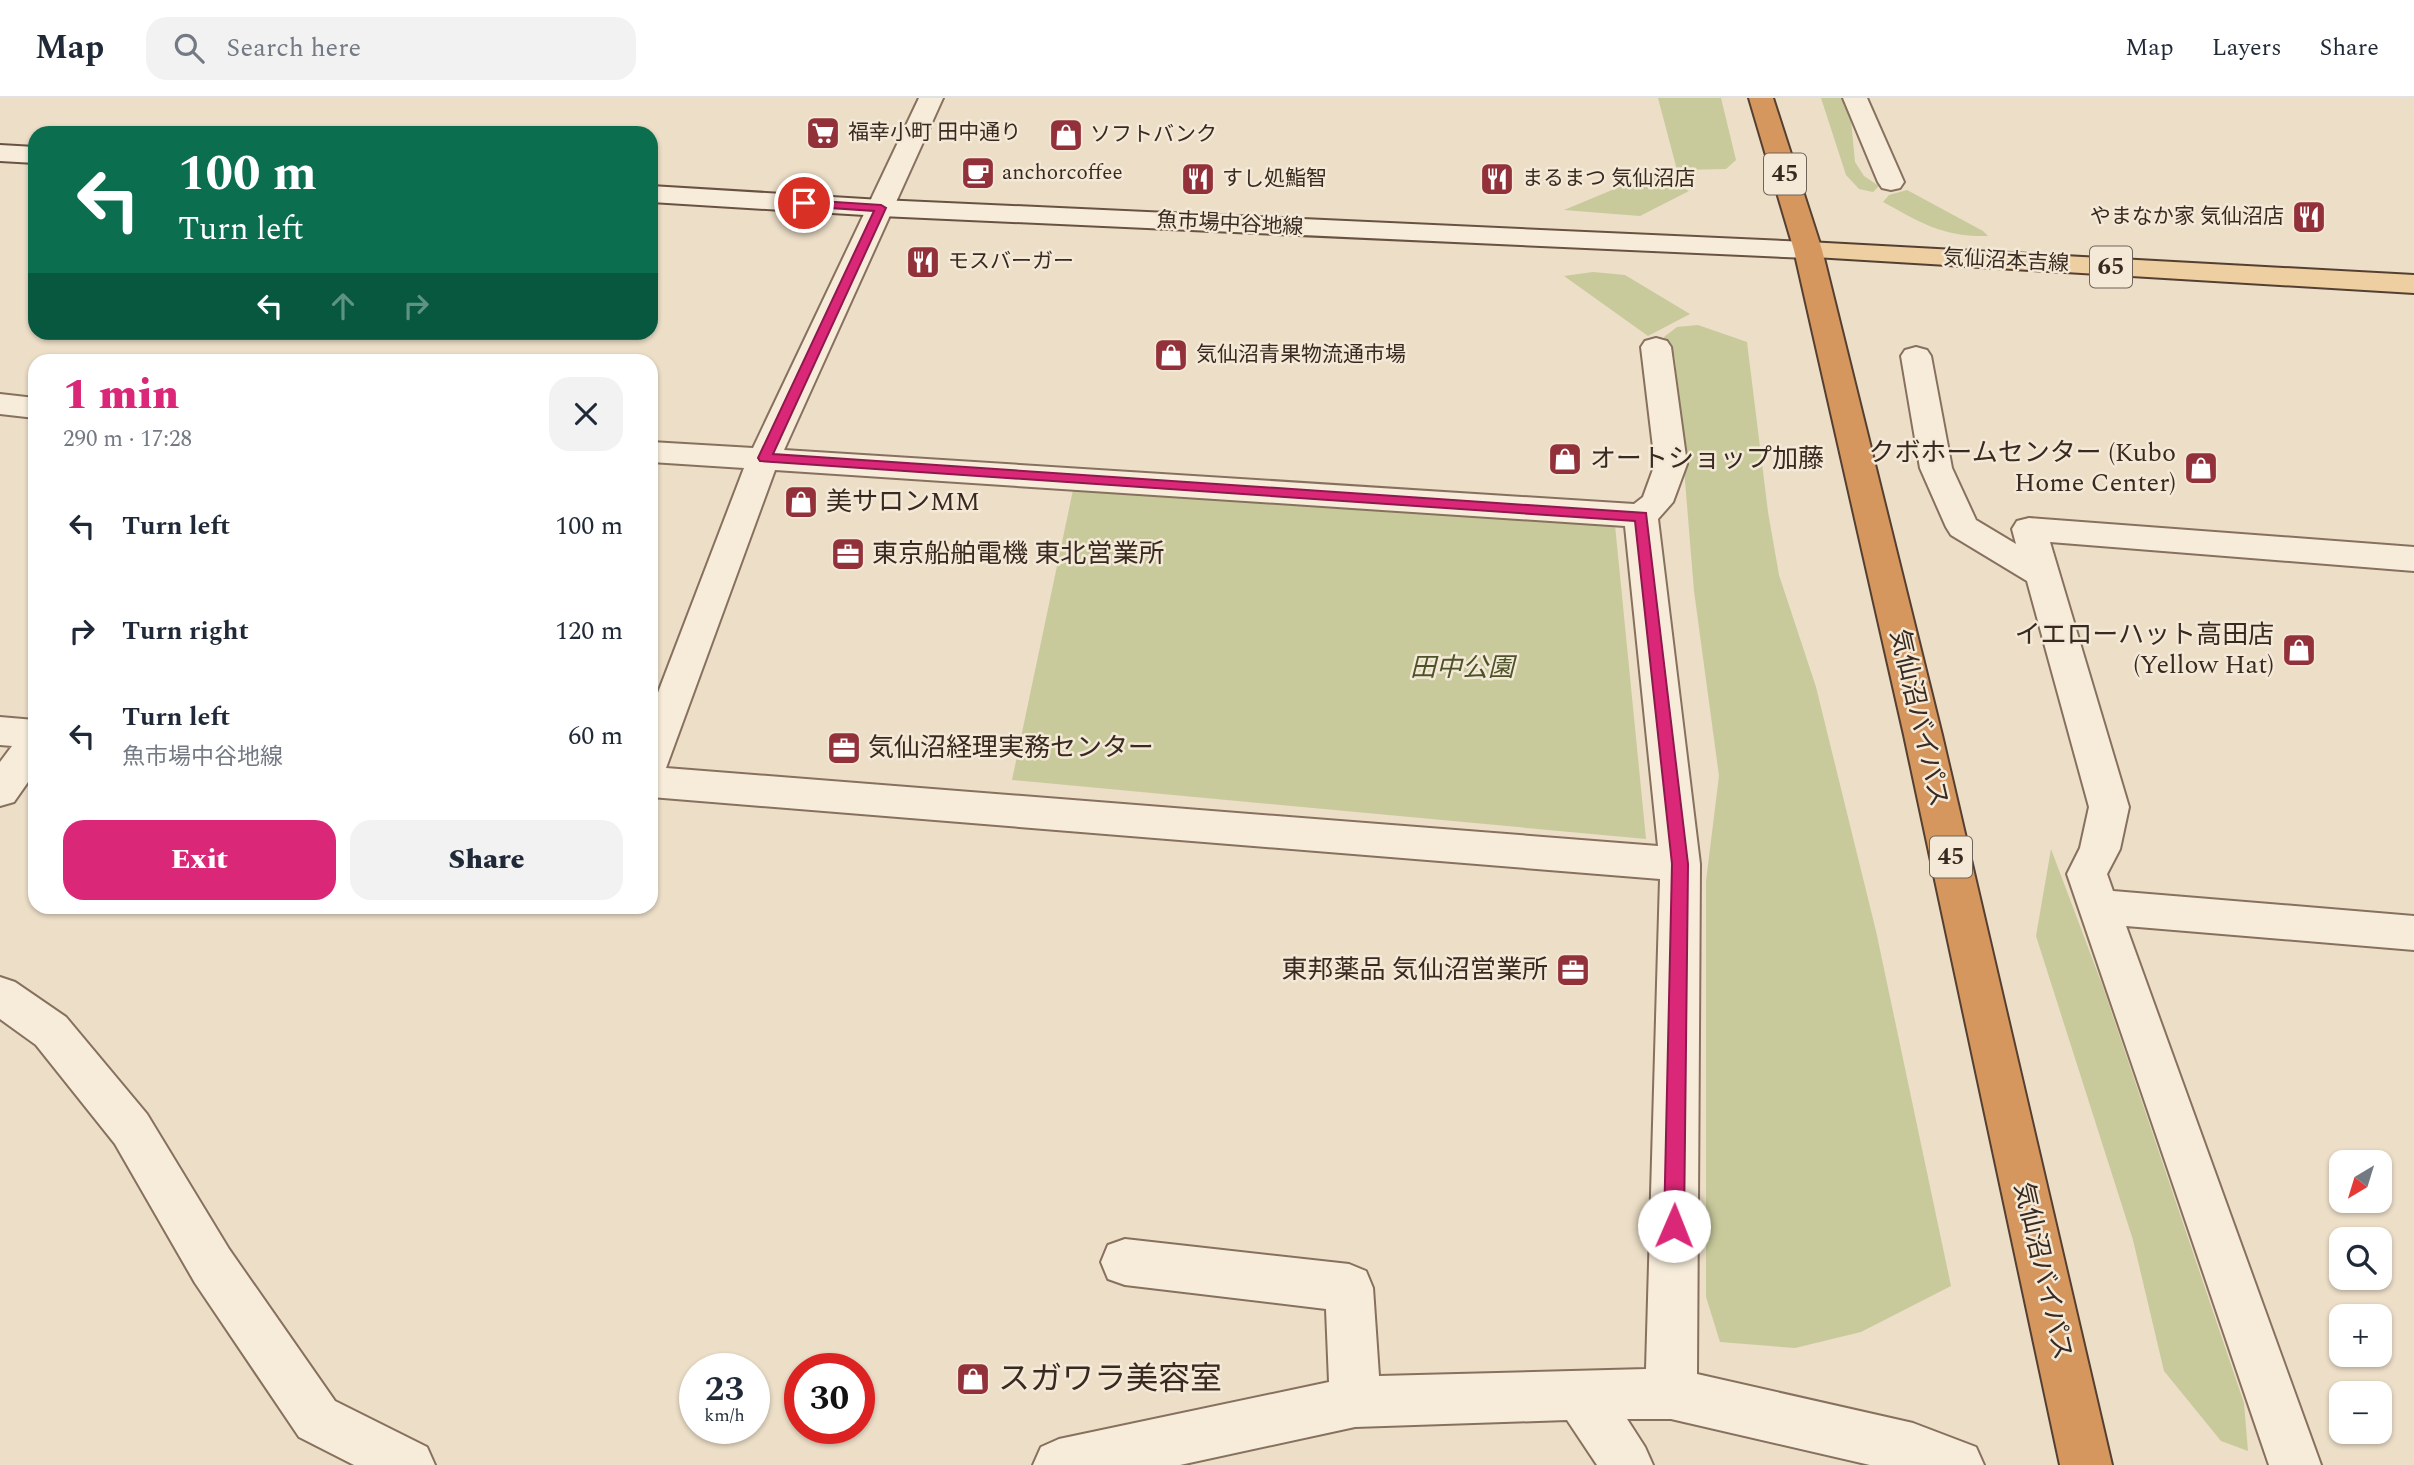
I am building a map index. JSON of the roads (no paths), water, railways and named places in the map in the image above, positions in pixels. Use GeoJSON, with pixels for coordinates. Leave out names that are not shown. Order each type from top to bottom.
{"type":"FeatureCollection","features":[{"type":"Feature","properties":{"kind":"highway","name":"気仙沼バイパス"},"geometry":{"type":"LineString","coordinates":[[1761,98],[1808,250],[1923,734],[2086,1465]]}},
{"type":"Feature","properties":{"kind":"main road","name":"気仙沼本吉線"},"geometry":{"type":"LineString","coordinates":[[1808,250],[2414,284]]}},
{"type":"Feature","properties":{"kind":"street"},"geometry":{"type":"LineString","coordinates":[[658,742],[764,458],[931,98]]}},
{"type":"Feature","properties":{"kind":"street"},"geometry":{"type":"LineString","coordinates":[[1855,98],[1891,182]]}},
{"type":"Feature","properties":{"kind":"street"},"geometry":{"type":"LineString","coordinates":[[0,153],[28,155]]}},
{"type":"Feature","properties":{"kind":"street","name":"魚市場中谷地線"},"geometry":{"type":"LineString","coordinates":[[658,194],[881,208],[1808,250]]}},
{"type":"Feature","properties":{"kind":"street"},"geometry":{"type":"LineString","coordinates":[[658,452],[1641,516],[1657,502],[1671,464],[1656,346]]}},
{"type":"Feature","properties":{"kind":"street"},"geometry":{"type":"LineString","coordinates":[[1916,356],[1936,468],[1963,527],[2043,575]]}},
{"type":"Feature","properties":{"kind":"street"},"geometry":{"type":"LineString","coordinates":[[0,404],[28,407]]}},
{"type":"Feature","properties":{"kind":"street"},"geometry":{"type":"LineString","coordinates":[[1641,516],[1680,864],[1671,1394]]}},
{"type":"Feature","properties":{"kind":"street"},"geometry":{"type":"LineString","coordinates":[[2295,1465],[2087,874],[2100,849],[2109,807],[2029,529],[2414,559]]}},
{"type":"Feature","properties":{"kind":"street"},"geometry":{"type":"LineString","coordinates":[[0,731],[28,733]]}},
{"type":"Feature","properties":{"kind":"street"},"geometry":{"type":"LineString","coordinates":[[0,792],[28,754]]}},
{"type":"Feature","properties":{"kind":"street"},"geometry":{"type":"LineString","coordinates":[[658,783],[1680,864]]}},
{"type":"Feature","properties":{"kind":"street"},"geometry":{"type":"LineString","coordinates":[[2098,907],[2414,933]]}},
{"type":"Feature","properties":{"kind":"street"},"geometry":{"type":"LineString","coordinates":[[0,995],[51,1031],[131,1129],[212,1266],[317,1419],[410,1465]]}},
{"type":"Feature","properties":{"kind":"street"},"geometry":{"type":"LineString","coordinates":[[1125,1262],[1349,1288],[1354,1402]]}},
{"type":"Feature","properties":{"kind":"street"},"geometry":{"type":"LineString","coordinates":[[1580,1394],[1627,1465]]}},
{"type":"Feature","properties":{"kind":"street"},"geometry":{"type":"LineString","coordinates":[[1059,1465],[1354,1402],[1580,1394],[1671,1394],[1913,1449],[1958,1465]]}},
{"type":"Feature","properties":{"kind":"place","name":"福幸小町 田中通り"},"geometry":{"type":"Point","coordinates":[823,133]}},
{"type":"Feature","properties":{"kind":"place","name":"ソフトバンク"},"geometry":{"type":"Point","coordinates":[1066,135]}},
{"type":"Feature","properties":{"kind":"place","name":"anchorcoffee"},"geometry":{"type":"Point","coordinates":[978,173]}},
{"type":"Feature","properties":{"kind":"place","name":"すし処鮨智"},"geometry":{"type":"Point","coordinates":[1198,179]}},
{"type":"Feature","properties":{"kind":"place","name":"まるまつ 気仙沼店"},"geometry":{"type":"Point","coordinates":[1497,179]}},
{"type":"Feature","properties":{"kind":"place","name":"やまなか家 気仙沼店"},"geometry":{"type":"Point","coordinates":[2309,217]}},
{"type":"Feature","properties":{"kind":"place","name":"モスバーガー"},"geometry":{"type":"Point","coordinates":[923,262]}},
{"type":"Feature","properties":{"kind":"place","name":"気仙沼青果物流通市場"},"geometry":{"type":"Point","coordinates":[1171,355]}},
{"type":"Feature","properties":{"kind":"place","name":"オートショップ加藤"},"geometry":{"type":"Point","coordinates":[1565,459]}},
{"type":"Feature","properties":{"kind":"place","name":"クボホームセンター (Kubo Home Center)"},"geometry":{"type":"Point","coordinates":[2201,468]}},
{"type":"Feature","properties":{"kind":"place","name":"美サロンMM"},"geometry":{"type":"Point","coordinates":[801,502]}},
{"type":"Feature","properties":{"kind":"place","name":"東京船舶電機 東北営業所"},"geometry":{"type":"Point","coordinates":[848,554]}},
{"type":"Feature","properties":{"kind":"place","name":"イエローハット高田店 (Yellow Hat)"},"geometry":{"type":"Point","coordinates":[2299,650]}},
{"type":"Feature","properties":{"kind":"place","name":"気仙沼経理実務センター"},"geometry":{"type":"Point","coordinates":[844,748]}},
{"type":"Feature","properties":{"kind":"place","name":"東邦薬品 気仙沼営業所"},"geometry":{"type":"Point","coordinates":[1573,970]}},
{"type":"Feature","properties":{"kind":"place","name":"スガワラ美容室"},"geometry":{"type":"Point","coordinates":[973,1379]}},
{"type":"Feature","properties":{"kind":"park label","name":"田中公園"},"geometry":{"type":"Point","coordinates":[1462,668]}}]}
